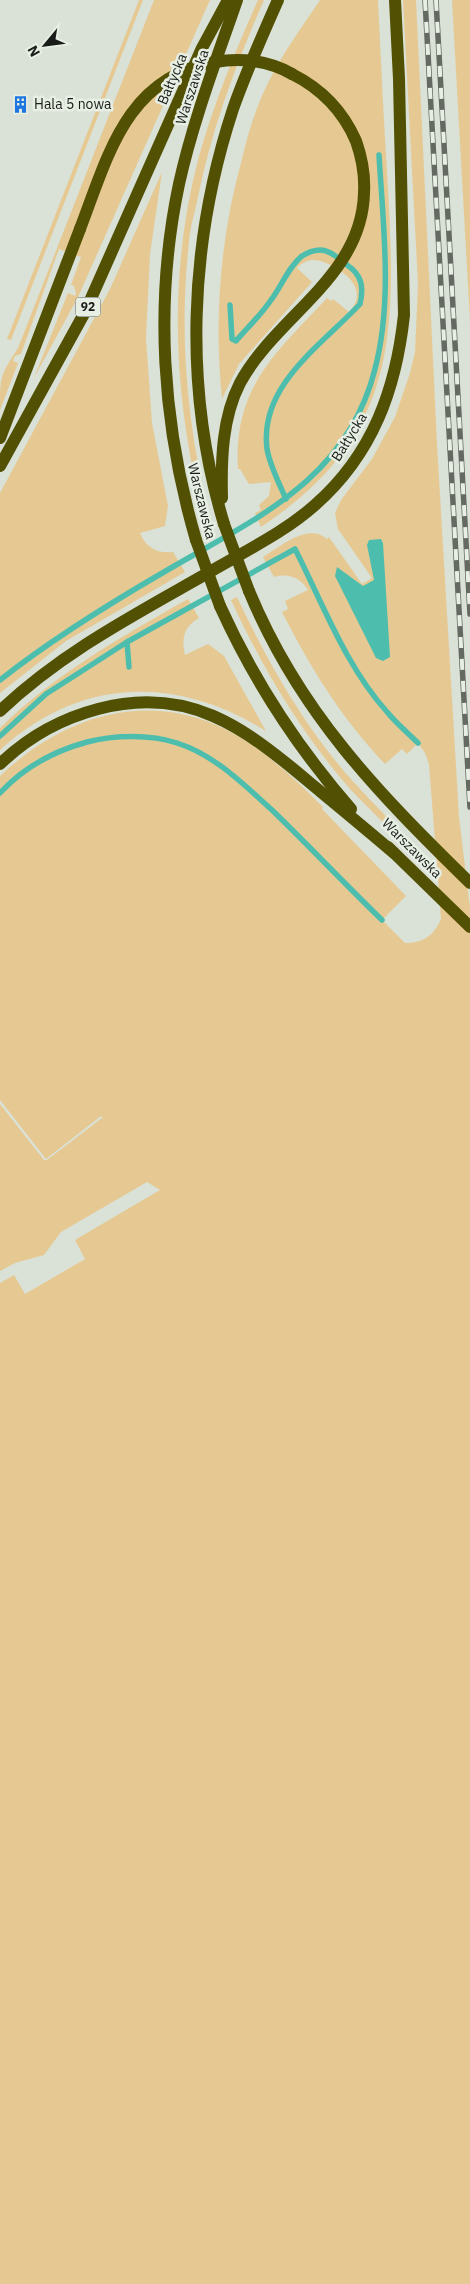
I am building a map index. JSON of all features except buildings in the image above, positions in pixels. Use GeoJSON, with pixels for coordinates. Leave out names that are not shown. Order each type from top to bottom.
{"type":"FeatureCollection","features":[{"type":"Feature","properties":{"kind":"main road","name":"Bałtycka"},"geometry":{"type":"LineString","coordinates":[[0,466],[86,312],[202,48],[228,0]]}},
{"type":"Feature","properties":{"kind":"main road","name":"Warszawska"},"geometry":{"type":"LineString","coordinates":[[237,0],[186,154],[170,233],[167,269],[164,332],[168,403],[176,460],[196,540],[220,606],[250,668],[289,731],[330,785],[394,853],[470,927]]}},
{"type":"Feature","properties":{"kind":"main road","name":"Warszawska"},"geometry":{"type":"LineString","coordinates":[[278,0],[243,82],[226,132],[212,187],[199,263],[196,336],[200,405],[212,476],[224,524],[248,591],[268,635],[315,712],[354,763],[411,826],[470,883]]}},
{"type":"Feature","properties":{"kind":"main road","name":"Bałtycka"},"geometry":{"type":"LineString","coordinates":[[0,711],[42,674],[95,637],[267,539],[298,518],[341,478],[360,453],[375,426],[394,380],[404,315],[399,89],[394,0]]}},
{"type":"Feature","properties":{"kind":"main road"},"geometry":{"type":"LineString","coordinates":[[0,438],[112,145],[124,122],[136,106],[159,84],[188,69],[221,60],[245,60],[286,70],[318,90],[342,115],[358,146],[364,176],[362,212],[353,242],[329,278],[265,349],[245,376],[235,394],[223,446],[222,490],[224,524]]}},
{"type":"Feature","properties":{"kind":"main road"},"geometry":{"type":"LineString","coordinates":[[0,764],[53,724],[82,713],[132,703],[157,702],[178,706],[223,720],[256,738],[394,853]]}},
{"type":"Feature","properties":{"kind":"shaded area"},"geometry":{"type":"Polygon","coordinates":[[[139,0],[143,0],[11,340],[7,339],[139,0]]]}},
{"type":"Feature","properties":{"kind":"shaded area"},"geometry":{"type":"Polygon","coordinates":[[[154,0],[210,0],[78,297],[34,378],[68,293],[75,296],[76,293],[74,286],[71,285],[81,257],[59,249],[21,354],[15,356],[13,361],[18,363],[0,410],[0,390],[4,371],[18,348],[154,0]]]}},
{"type":"Feature","properties":{"kind":"shaded area"},"geometry":{"type":"Polygon","coordinates":[[[258,0],[264,0],[235,72],[210,146],[191,225],[189,242],[186,279],[185,351],[197,459],[213,531],[208,533],[196,487],[181,394],[178,300],[181,253],[188,206],[198,160],[210,119],[258,0]]]}},
{"type":"Feature","properties":{"kind":"shaded area"},"geometry":{"type":"Polygon","coordinates":[[[320,0],[378,0],[390,242],[391,292],[387,337],[379,380],[363,420],[339,457],[306,493],[261,527],[255,513],[261,510],[259,505],[269,496],[271,482],[249,484],[240,469],[238,469],[238,440],[243,415],[251,393],[275,355],[327,298],[331,301],[333,299],[349,312],[354,306],[357,295],[354,284],[350,279],[333,267],[318,260],[307,261],[302,264],[297,268],[312,282],[239,364],[222,399],[219,308],[224,248],[234,189],[250,130],[264,92],[286,51],[320,0]]]}},
{"type":"Feature","properties":{"kind":"shaded area"},"geometry":{"type":"Polygon","coordinates":[[[403,0],[416,0],[437,444],[459,817],[470,908],[470,2284],[0,2284],[0,1283],[14,1275],[25,1294],[85,1259],[75,1240],[160,1190],[147,1182],[61,1232],[44,1255],[15,1263],[0,1271],[0,1104],[44,1160],[47,1160],[102,1118],[104,1120],[101,1116],[46,1159],[0,1100],[0,776],[28,753],[58,734],[88,720],[120,712],[153,711],[186,715],[219,726],[252,745],[289,774],[323,807],[322,809],[406,896],[382,920],[405,943],[423,940],[432,934],[438,925],[441,919],[429,764],[425,753],[418,743],[407,754],[402,749],[385,764],[369,747],[328,692],[282,612],[288,609],[285,601],[308,590],[293,577],[274,577],[263,557],[294,538],[311,533],[319,534],[327,539],[329,537],[362,584],[372,578],[338,529],[335,513],[341,500],[372,459],[395,417],[415,352],[418,284],[403,0]]]}},
{"type":"Feature","properties":{"kind":"shaded area"},"geometry":{"type":"Polygon","coordinates":[[[452,0],[470,0],[470,321],[452,0]]]}},
{"type":"Feature","properties":{"kind":"shaded area"},"geometry":{"type":"Polygon","coordinates":[[[162,172],[150,254],[146,338],[152,423],[168,506],[165,526],[140,533],[146,543],[153,549],[162,552],[173,552],[185,572],[66,641],[0,693],[0,493],[110,289],[162,172]]]}},
{"type":"Feature","properties":{"kind":"shaded area"},"geometry":{"type":"Polygon","coordinates":[[[237,597],[268,658],[303,717],[349,777],[413,843],[413,852],[351,790],[299,723],[243,626],[231,600],[237,597]]]}},
{"type":"Feature","properties":{"kind":"shaded area"},"geometry":{"type":"Polygon","coordinates":[[[188,599],[199,618],[190,625],[185,634],[183,644],[185,655],[208,644],[224,656],[266,731],[232,713],[198,700],[163,693],[129,692],[96,697],[63,708],[31,726],[0,750],[0,728],[43,690],[114,642],[188,599]]]}},
{"type":"Feature","properties":{"kind":"water"},"geometry":{"type":"Polygon","coordinates":[[[381,539],[383,543],[390,657],[383,661],[376,658],[335,576],[337,567],[363,586],[374,580],[367,545],[369,540],[381,539]]]}},
{"type":"Feature","properties":{"kind":"waterway"},"geometry":{"type":"LineString","coordinates":[[0,680],[40,650],[101,610],[263,514],[293,493],[320,468],[343,441],[362,408],[375,369],[381,343],[384,316],[385,262],[379,155]]}},
{"type":"Feature","properties":{"kind":"waterway"},"geometry":{"type":"LineString","coordinates":[[230,305],[232,339],[236,341],[267,306],[297,260],[304,255],[320,250],[334,255],[352,269],[361,282],[360,304],[296,368],[283,386],[273,405],[267,426],[267,449],[272,468],[286,499]]}},
{"type":"Feature","properties":{"kind":"waterway"},"geometry":{"type":"LineString","coordinates":[[129,667],[127,642],[295,549],[336,634],[360,676],[391,717],[418,743]]}},
{"type":"Feature","properties":{"kind":"waterway"},"geometry":{"type":"LineString","coordinates":[[0,736],[46,694],[127,642]]}},
{"type":"Feature","properties":{"kind":"waterway"},"geometry":{"type":"LineString","coordinates":[[0,793],[19,775],[40,761],[63,750],[87,742],[132,736],[155,738],[177,743],[204,755],[228,771],[272,810],[382,920]]}},
{"type":"Feature","properties":{"kind":"railway"},"geometry":{"type":"LineString","coordinates":[[425,0],[470,807]]}},
{"type":"Feature","properties":{"kind":"railway"},"geometry":{"type":"LineString","coordinates":[[436,0],[470,614]]}},
{"type":"Feature","properties":{"kind":"place","name":"Hala 5 nowa"},"geometry":{"type":"Point","coordinates":[20,104]}}]}
